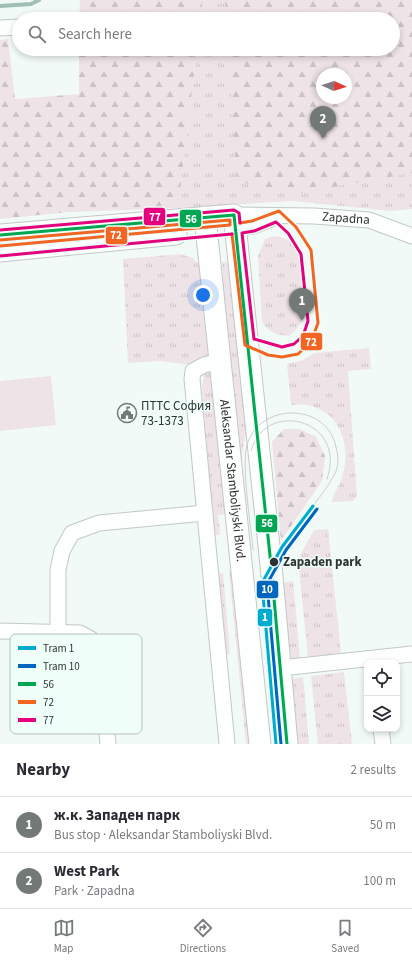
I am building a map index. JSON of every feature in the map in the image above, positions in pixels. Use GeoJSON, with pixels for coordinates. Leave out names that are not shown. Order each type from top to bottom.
{"type":"FeatureCollection","features":[{"type":"Feature","properties":{"kind":"street"},"geometry":{"type":"LineString","coordinates":[[0,28],[12,27]]}},
{"type":"Feature","properties":{"kind":"street","name":"Zapadna"},"geometry":{"type":"LineString","coordinates":[[0,251],[235,222],[253,226],[277,216],[314,216],[369,220],[412,236]]}},
{"type":"Feature","properties":{"kind":"street"},"geometry":{"type":"LineString","coordinates":[[235,222],[281,668],[287,744]]}},
{"type":"Feature","properties":{"kind":"street","name":"Zapadna"},"geometry":{"type":"LineString","coordinates":[[0,235],[206,225]]}},
{"type":"Feature","properties":{"kind":"street","name":"Aleksandar Stamboliyski Blvd."},"geometry":{"type":"LineString","coordinates":[[206,225],[260,744]]}},
{"type":"Feature","properties":{"kind":"street"},"geometry":{"type":"LineString","coordinates":[[220,361],[204,364],[193,371],[192,379],[227,744]]}},
{"type":"Feature","properties":{"kind":"street"},"geometry":{"type":"LineString","coordinates":[[58,633],[58,570],[62,551],[72,533],[99,523],[204,513]]}},
{"type":"Feature","properties":{"kind":"street"},"geometry":{"type":"LineString","coordinates":[[0,631],[80,634]]}},
{"type":"Feature","properties":{"kind":"street"},"geometry":{"type":"LineString","coordinates":[[379,660],[412,654]]}},
{"type":"Feature","properties":{"kind":"street"},"geometry":{"type":"LineString","coordinates":[[281,668],[364,662]]}},
{"type":"Feature","properties":{"kind":"street"},"geometry":{"type":"LineString","coordinates":[[381,732],[383,744]]}},
{"type":"Feature","properties":{"kind":"street"},"geometry":{"type":"LineString","coordinates":[[107,734],[108,744]]}},
{"type":"Feature","properties":{"kind":"green space"},"geometry":{"type":"Polygon","coordinates":[[[80,0],[203,0],[201,12],[79,12],[80,0]]]}},
{"type":"Feature","properties":{"kind":"green space"},"geometry":{"type":"Polygon","coordinates":[[[203,0],[412,0],[412,209],[390,211],[292,201],[178,208],[196,56],[400,56],[400,12],[201,12],[203,0]]]}},
{"type":"Feature","properties":{"kind":"green space"},"geometry":{"type":"Polygon","coordinates":[[[225,0],[412,0],[412,173],[294,194],[237,181],[228,56],[400,56],[400,12],[226,12],[225,0]]]}},
{"type":"Feature","properties":{"kind":"green space"},"geometry":{"type":"Polygon","coordinates":[[[8,39],[15,99],[79,94],[79,56],[196,56],[178,208],[70,212],[0,219],[0,40],[8,39]]]}},
{"type":"Feature","properties":{"kind":"green space"},"geometry":{"type":"Polygon","coordinates":[[[274,236],[284,238],[293,243],[297,249],[300,260],[304,313],[299,326],[289,336],[274,333],[262,322],[258,256],[265,239],[274,236]]]}},
{"type":"Feature","properties":{"kind":"green space"},"geometry":{"type":"Polygon","coordinates":[[[180,254],[193,258],[200,266],[210,357],[197,360],[191,365],[161,361],[128,363],[123,259],[180,254]]]}},
{"type":"Feature","properties":{"kind":"green space"},"geometry":{"type":"Polygon","coordinates":[[[222,262],[230,262],[247,431],[244,440],[242,458],[242,476],[246,503],[240,503],[226,347],[222,262]]]}},
{"type":"Feature","properties":{"kind":"green space"},"geometry":{"type":"Polygon","coordinates":[[[369,348],[371,369],[348,371],[357,496],[353,501],[332,502],[342,478],[345,460],[345,447],[342,435],[329,415],[318,408],[306,405],[291,405],[287,364],[303,360],[314,353],[369,348]]]}},
{"type":"Feature","properties":{"kind":"green space"},"geometry":{"type":"Polygon","coordinates":[[[211,372],[228,514],[218,515],[220,535],[214,535],[202,387],[204,373],[211,372]]]}},
{"type":"Feature","properties":{"kind":"green space"},"geometry":{"type":"Polygon","coordinates":[[[51,376],[56,425],[0,431],[0,381],[51,376]]]}},
{"type":"Feature","properties":{"kind":"green space"},"geometry":{"type":"Polygon","coordinates":[[[284,429],[300,429],[316,437],[325,456],[322,481],[281,541],[272,442],[284,429]]]}},
{"type":"Feature","properties":{"kind":"green space"},"geometry":{"type":"Polygon","coordinates":[[[328,529],[341,653],[308,657],[298,559],[314,530],[328,529]]]}},
{"type":"Feature","properties":{"kind":"green space"},"geometry":{"type":"Polygon","coordinates":[[[229,571],[236,571],[253,744],[246,744],[229,571]]]}},
{"type":"Feature","properties":{"kind":"green space"},"geometry":{"type":"Polygon","coordinates":[[[223,573],[230,654],[224,655],[217,574],[223,573]]]}},
{"type":"Feature","properties":{"kind":"green space"},"geometry":{"type":"Polygon","coordinates":[[[293,581],[300,658],[288,660],[281,583],[293,581]]]}},
{"type":"Feature","properties":{"kind":"green space"},"geometry":{"type":"Polygon","coordinates":[[[344,672],[352,744],[318,744],[311,676],[344,672]]]}},
{"type":"Feature","properties":{"kind":"green space"},"geometry":{"type":"Polygon","coordinates":[[[303,677],[309,744],[298,744],[291,679],[303,677]]]}},
{"type":"Feature","properties":{"kind":"waterway"},"geometry":{"type":"LineString","coordinates":[[0,6],[31,4],[39,0]]}},
{"type":"Feature","properties":{"kind":"tram line"},"geometry":{"type":"LineString","coordinates":[[253,550],[247,496],[245,455],[247,445],[254,431],[265,421],[278,415],[293,413],[307,415],[320,422],[330,432],[336,447],[338,462],[337,468],[329,484],[313,506]]}},
{"type":"Feature","properties":{"kind":"tram line"},"geometry":{"type":"LineString","coordinates":[[251,451],[259,435],[272,425],[287,421],[302,423],[316,430],[326,442],[330,458],[327,479]]}},
{"type":"Feature","properties":{"kind":"tram line","name":"1"},"geometry":{"type":"LineString","coordinates":[[276,744],[262,583],[282,547],[313,506]]}},
{"type":"Feature","properties":{"kind":"tram line","name":"10"},"geometry":{"type":"LineString","coordinates":[[281,744],[267,584],[286,550],[317,509]]}},
{"type":"Feature","properties":{"kind":"transit line","name":"77"},"geometry":{"type":"LineString","coordinates":[[0,230],[234,210],[239,213],[240,223]]}},
{"type":"Feature","properties":{"kind":"transit line","name":"72"},"geometry":{"type":"LineString","coordinates":[[232,234],[245,345],[268,355],[282,357],[298,354],[311,342],[318,323],[311,250],[296,227],[279,211],[252,221],[240,223]]}},
{"type":"Feature","properties":{"kind":"transit line","name":"56"},"geometry":{"type":"LineString","coordinates":[[0,235],[234,215],[271,565],[287,744]]}},
{"type":"Feature","properties":{"kind":"transit line","name":"72"},"geometry":{"type":"LineString","coordinates":[[0,240],[230,220],[230,225],[0,246]]}},
{"type":"Feature","properties":{"kind":"transit line","name":"77"},"geometry":{"type":"LineString","coordinates":[[276,222],[288,233],[301,254],[308,321],[303,336],[294,344],[282,347],[254,339],[242,233],[254,231],[276,222]]}},
{"type":"Feature","properties":{"kind":"transit line","name":"77"},"geometry":{"type":"LineString","coordinates":[[0,256],[232,234]]}},
{"type":"Feature","properties":{"kind":"place","name":"West Park"},"geometry":{"type":"Point","coordinates":[323,139]}},
{"type":"Feature","properties":{"kind":"place","name":"ж.к. Западен парк"},"geometry":{"type":"Point","coordinates":[302,321]}},
{"type":"Feature","properties":{"kind":"place","name":"ПТТС София 73-1373"},"geometry":{"type":"Point","coordinates":[127,413]}},
{"type":"Feature","properties":{"kind":"place","name":"Zapaden park"},"geometry":{"type":"Point","coordinates":[274,562]}}]}
